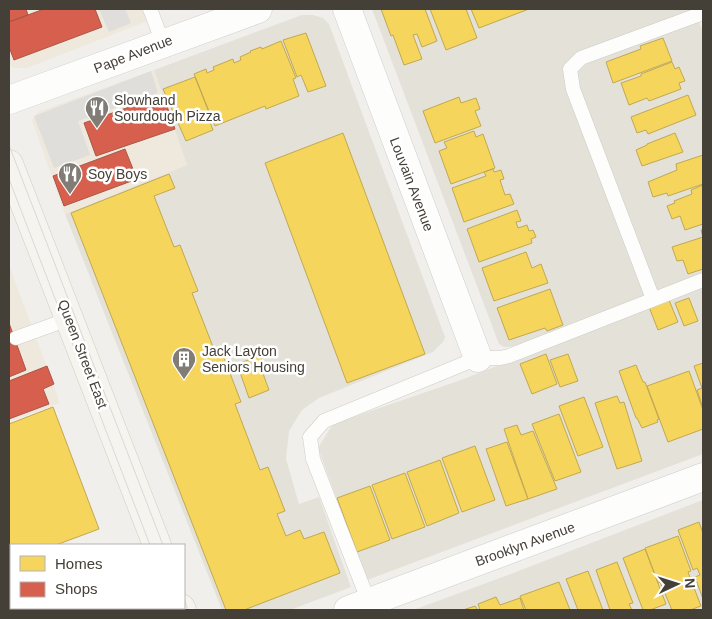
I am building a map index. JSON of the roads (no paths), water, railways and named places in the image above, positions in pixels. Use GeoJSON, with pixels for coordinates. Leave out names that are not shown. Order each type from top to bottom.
{"type":"FeatureCollection","features":[{"type":"Feature","properties":{"kind":"main road","name":"Queen Street East"},"geometry":{"type":"LineString","coordinates":[[9,164],[153,544]]}},
{"type":"Feature","properties":{"kind":"street","name":"Pape Avenue"},"geometry":{"type":"LineString","coordinates":[[9,100],[258,9]]}},
{"type":"Feature","properties":{"kind":"street","name":"Louvain Avenue"},"geometry":{"type":"LineString","coordinates":[[347,9],[478,358]]}},
{"type":"Feature","properties":{"kind":"street","name":"Brooklyn Avenue"},"geometry":{"type":"LineString","coordinates":[[363,608],[703,477]]}},
{"type":"Feature","properties":{"kind":"lane"},"geometry":{"type":"LineString","coordinates":[[150,9],[163,43]]}},
{"type":"Feature","properties":{"kind":"lane"},"geometry":{"type":"LineString","coordinates":[[653,299],[573,89],[570,69],[581,58],[703,13]]}},
{"type":"Feature","properties":{"kind":"lane"},"geometry":{"type":"LineString","coordinates":[[363,608],[314,460],[310,438],[324,421],[478,358],[509,356],[703,280]]}},
{"type":"Feature","properties":{"kind":"lane"},"geometry":{"type":"LineString","coordinates":[[16,338],[69,319]]}},
{"type":"Feature","properties":{"kind":"tram line"},"geometry":{"type":"LineString","coordinates":[[9,145],[163,544]]}},
{"type":"Feature","properties":{"kind":"tram line"},"geometry":{"type":"LineString","coordinates":[[9,179],[150,544]]}},
{"type":"Feature","properties":{"kind":"tram line"},"geometry":{"type":"LineString","coordinates":[[185,602],[188,610]]}},
{"type":"Feature","properties":{"kind":"place","name":"Slowhand Sourdough Pizza"},"geometry":{"type":"Point","coordinates":[97,129]}},
{"type":"Feature","properties":{"kind":"place","name":"Soy Boys"},"geometry":{"type":"Point","coordinates":[70,195]}},
{"type":"Feature","properties":{"kind":"place","name":"Jack Layton Seniors Housing"},"geometry":{"type":"Point","coordinates":[184,380]}}]}
